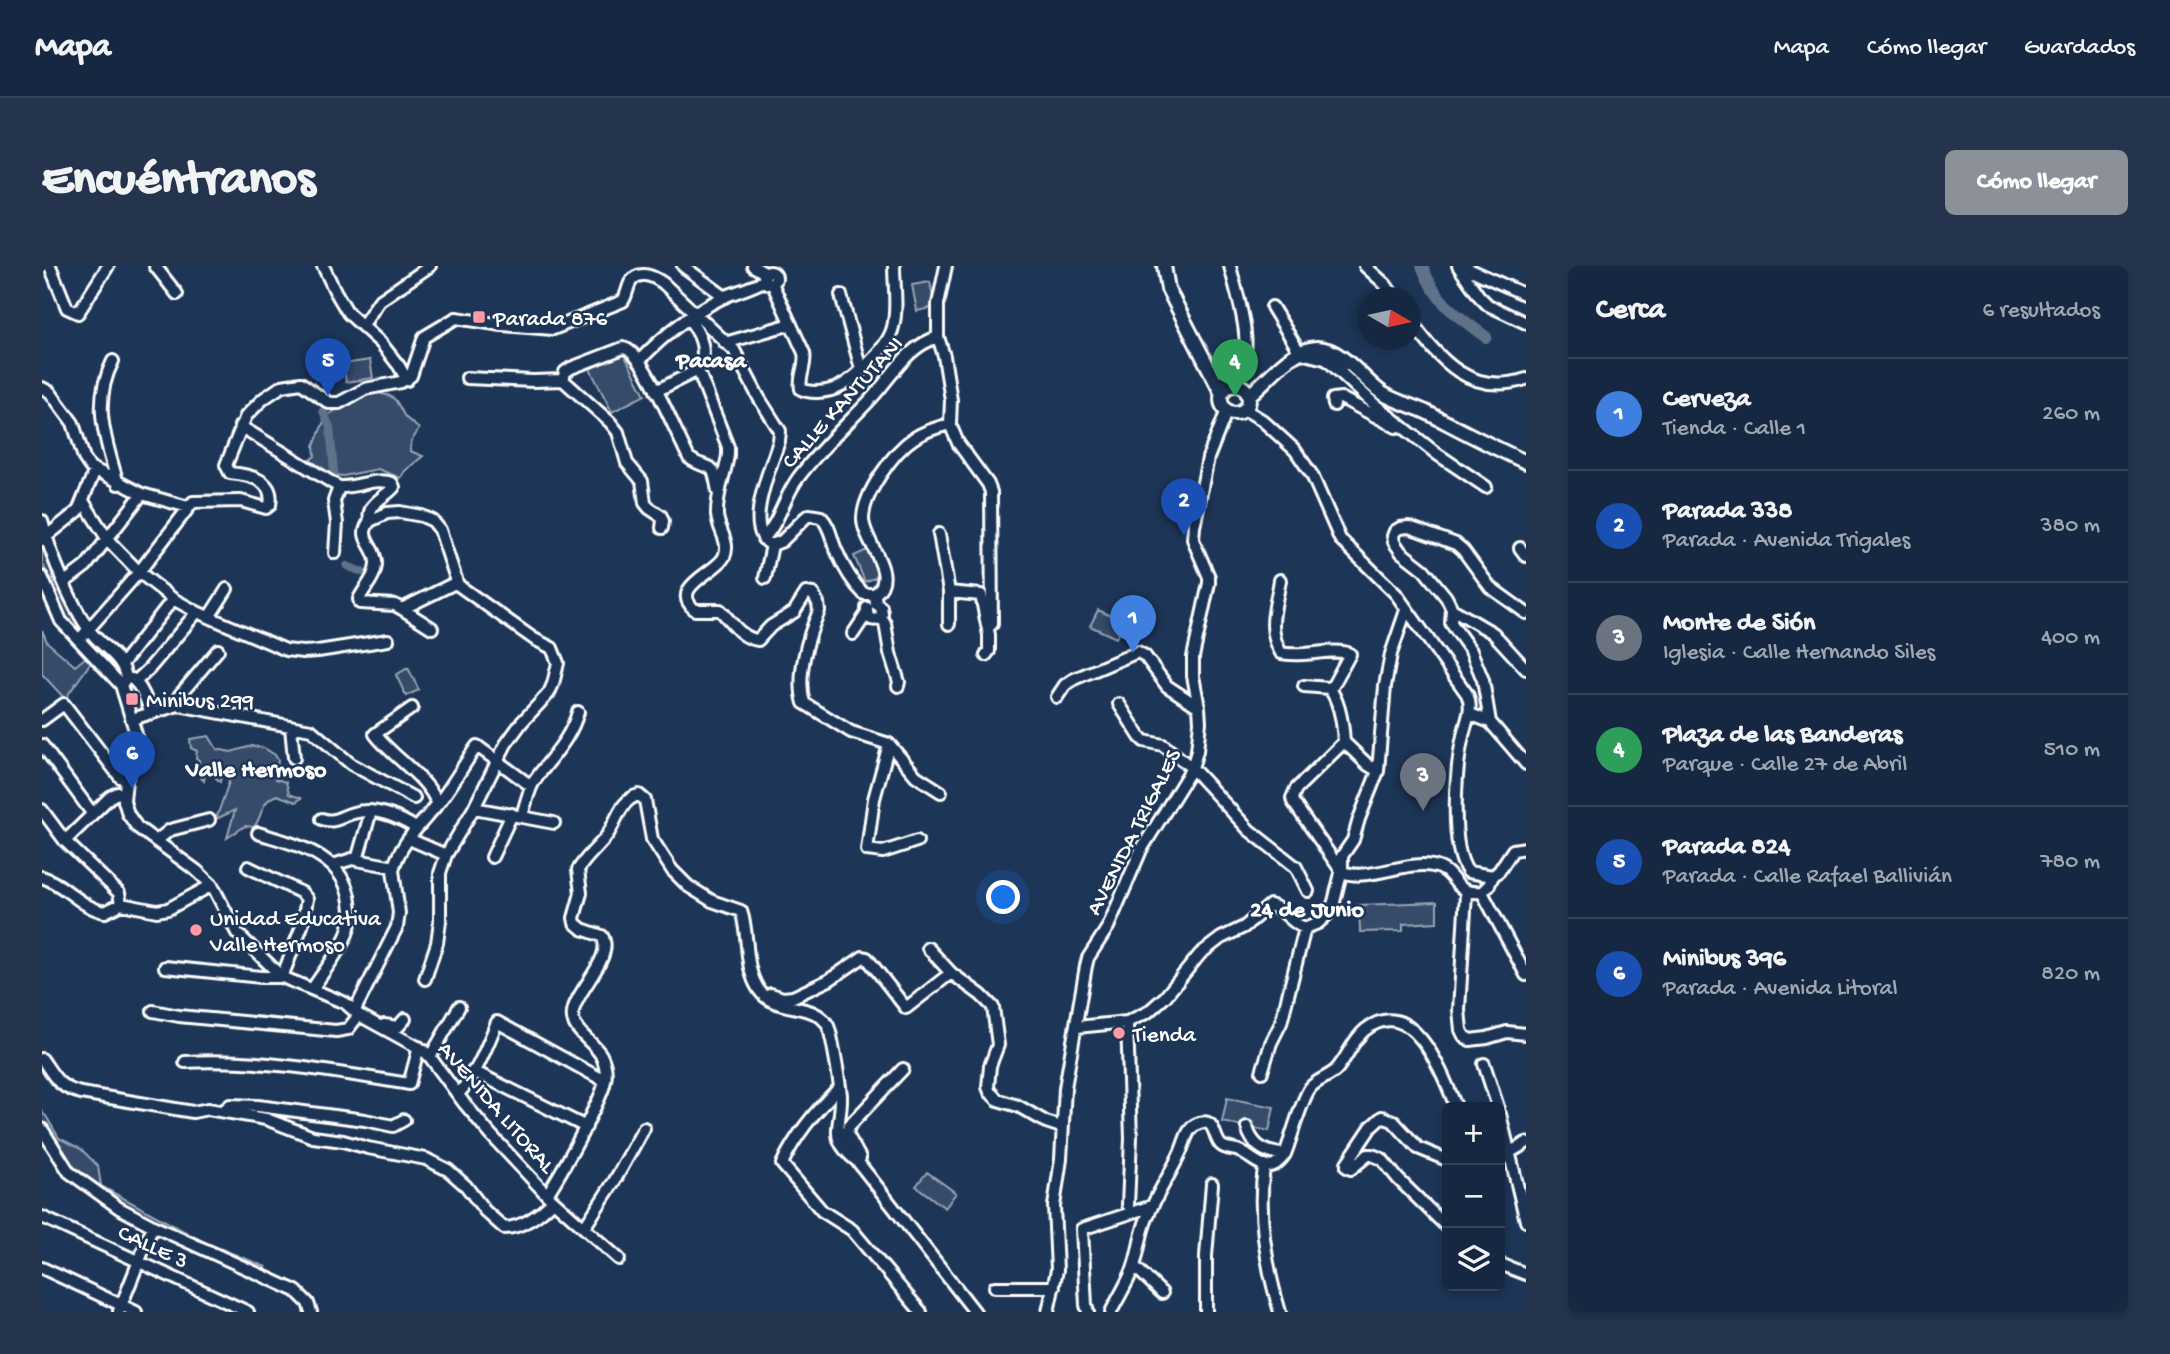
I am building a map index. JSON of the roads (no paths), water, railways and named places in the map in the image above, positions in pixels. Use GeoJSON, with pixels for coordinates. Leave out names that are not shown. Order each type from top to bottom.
{"type":"FeatureCollection","features":[{"type":"Feature","properties":{"kind":"main road"},"geometry":{"type":"LineString","coordinates":[[1164,266],[1168,289],[1219,389],[1222,403],[1227,411],[1236,413],[1248,403],[1248,396],[1243,388],[1235,385],[1219,389]]}},
{"type":"Feature","properties":{"kind":"main road"},"geometry":{"type":"LineString","coordinates":[[1248,396],[1279,368],[1302,353],[1326,354],[1348,364],[1380,392],[1526,462]]}},
{"type":"Feature","properties":{"kind":"street"},"geometry":{"type":"LineString","coordinates":[[50,266],[67,308],[78,313],[108,266]]}},
{"type":"Feature","properties":{"kind":"street"},"geometry":{"type":"LineString","coordinates":[[155,266],[177,294]]}},
{"type":"Feature","properties":{"kind":"street"},"geometry":{"type":"LineString","coordinates":[[323,266],[342,305],[393,359],[407,380]]}},
{"type":"Feature","properties":{"kind":"street"},"geometry":{"type":"LineString","coordinates":[[363,325],[379,301],[430,266]]}},
{"type":"Feature","properties":{"kind":"street"},"geometry":{"type":"LineString","coordinates":[[683,266],[725,297]]}},
{"type":"Feature","properties":{"kind":"street"},"geometry":{"type":"LineString","coordinates":[[753,266],[768,279],[791,324],[805,359],[800,381],[801,389],[806,391],[836,389],[885,345],[893,327],[894,266]]}},
{"type":"Feature","properties":{"kind":"street"},"geometry":{"type":"LineString","coordinates":[[946,266],[938,304],[939,337],[951,400],[950,424],[958,443],[991,492],[992,624],[989,626],[989,652],[986,655]]}},
{"type":"Feature","properties":{"kind":"street"},"geometry":{"type":"LineString","coordinates":[[1219,389],[1238,372],[1247,344],[1230,266]]}},
{"type":"Feature","properties":{"kind":"street"},"geometry":{"type":"LineString","coordinates":[[1365,266],[1387,287]]}},
{"type":"Feature","properties":{"kind":"street"},"geometry":{"type":"LineString","coordinates":[[1460,266],[1526,295]]}},
{"type":"Feature","properties":{"kind":"street"},"geometry":{"type":"LineString","coordinates":[[1460,266],[1488,305],[1526,323]]}},
{"type":"Feature","properties":{"kind":"street"},"geometry":{"type":"LineString","coordinates":[[79,640],[139,572],[188,507],[197,501],[211,500],[241,501],[266,508],[270,505],[270,492],[259,479],[247,474],[230,473],[226,469],[227,459],[240,426],[263,399],[287,384],[301,383],[322,399],[333,403],[346,400],[374,386],[407,380],[414,372],[424,337],[456,318],[516,327],[556,328],[620,303],[626,298],[631,282],[641,275],[650,276],[663,283],[691,315],[734,350],[780,431],[758,514],[758,528],[767,542],[765,578]]}},
{"type":"Feature","properties":{"kind":"street"},"geometry":{"type":"LineString","coordinates":[[640,360],[664,336],[691,315],[768,279]]}},
{"type":"Feature","properties":{"kind":"street"},"geometry":{"type":"LineString","coordinates":[[841,295],[861,369]]}},
{"type":"Feature","properties":{"kind":"street"},"geometry":{"type":"LineString","coordinates":[[1272,307],[1302,353]]}},
{"type":"Feature","properties":{"kind":"street"},"geometry":{"type":"LineString","coordinates":[[656,391],[698,370],[701,365],[703,345],[691,315]]}},
{"type":"Feature","properties":{"kind":"street"},"geometry":{"type":"LineString","coordinates":[[725,343],[791,324]]}},
{"type":"Feature","properties":{"kind":"street"},"geometry":{"type":"LineString","coordinates":[[1421,334],[1440,358],[1466,377],[1495,383],[1526,379]]}},
{"type":"Feature","properties":{"kind":"street","name":"CALLE KANTUTANI"},"geometry":{"type":"LineString","coordinates":[[767,542],[792,487],[827,443],[870,401],[901,362],[925,342],[939,337]]}},
{"type":"Feature","properties":{"kind":"street"},"geometry":{"type":"LineString","coordinates":[[563,380],[565,372],[571,368],[627,348],[640,360],[689,458],[709,465],[714,471],[719,495]]}},
{"type":"Feature","properties":{"kind":"street"},"geometry":{"type":"LineString","coordinates":[[1326,354],[1374,404],[1437,454],[1486,487]]}},
{"type":"Feature","properties":{"kind":"street"},"geometry":{"type":"LineString","coordinates":[[113,361],[104,380],[101,402],[102,421],[118,484]]}},
{"type":"Feature","properties":{"kind":"street"},"geometry":{"type":"LineString","coordinates":[[698,370],[727,447],[717,519],[727,545],[716,566],[690,588],[687,597],[692,609],[720,610],[738,631],[758,640],[771,626],[798,609],[806,593],[813,594],[819,611],[805,654],[802,693],[804,702],[852,732],[889,744],[916,776],[942,792]]}},
{"type":"Feature","properties":{"kind":"street"},"geometry":{"type":"LineString","coordinates":[[467,378],[563,380],[618,432],[628,463],[642,481],[645,503],[661,516],[662,528]]}},
{"type":"Feature","properties":{"kind":"street"},"geometry":{"type":"LineString","coordinates":[[42,388],[50,392],[67,414],[78,434],[84,458],[90,467],[142,495],[188,507]]}},
{"type":"Feature","properties":{"kind":"street"},"geometry":{"type":"LineString","coordinates":[[1334,405],[1333,399],[1341,398],[1412,433]]}},
{"type":"Feature","properties":{"kind":"street"},"geometry":{"type":"LineString","coordinates":[[1244,409],[1262,420],[1295,450],[1312,475],[1340,539],[1388,585],[1468,694],[1471,700],[1470,714],[1463,734],[1458,769],[1457,840],[1462,864],[1468,872],[1493,876]]}},
{"type":"Feature","properties":{"kind":"street","name":"AVENIDA TRIGALES"},"geometry":{"type":"LineString","coordinates":[[1048,1312],[1056,1270],[1054,1206],[1061,1159],[1065,1088],[1088,958],[1108,927],[1141,850],[1192,768],[1199,739],[1199,707],[1192,665],[1209,577],[1193,539],[1194,527],[1208,458],[1227,411]]}},
{"type":"Feature","properties":{"kind":"street"},"geometry":{"type":"LineString","coordinates":[[853,634],[882,586],[882,565],[863,522],[869,496],[902,448],[929,430],[950,424]]}},
{"type":"Feature","properties":{"kind":"street"},"geometry":{"type":"LineString","coordinates":[[240,426],[340,486],[383,481],[392,483],[392,491],[370,509],[370,521]]}},
{"type":"Feature","properties":{"kind":"street"},"geometry":{"type":"LineString","coordinates":[[44,538],[76,513],[95,470]]}},
{"type":"Feature","properties":{"kind":"street"},"geometry":{"type":"LineString","coordinates":[[335,553],[338,523],[334,501],[340,486]]}},
{"type":"Feature","properties":{"kind":"street"},"geometry":{"type":"LineString","coordinates":[[65,582],[86,566],[142,495]]}},
{"type":"Feature","properties":{"kind":"street"},"geometry":{"type":"LineString","coordinates":[[83,501],[108,540],[139,572],[173,599],[197,612],[286,650],[317,651],[388,640]]}},
{"type":"Feature","properties":{"kind":"street"},"geometry":{"type":"LineString","coordinates":[[425,979],[437,943],[440,873],[446,855],[522,722],[549,693],[558,663],[552,648],[500,616],[466,592],[457,582],[440,530],[433,521],[400,512],[387,513],[370,521],[365,535],[375,556],[375,569],[359,601],[361,604],[395,605],[432,628]]}},
{"type":"Feature","properties":{"kind":"street"},"geometry":{"type":"LineString","coordinates":[[767,542],[782,541],[809,515],[821,517],[858,588],[875,599],[882,609],[881,617],[885,623],[898,686]]}},
{"type":"Feature","properties":{"kind":"street"},"geometry":{"type":"LineString","coordinates":[[42,521],[44,538],[89,630],[122,664],[128,682],[136,743],[123,794],[115,794],[65,841]]}},
{"type":"Feature","properties":{"kind":"street"},"geometry":{"type":"LineString","coordinates":[[1490,722],[1483,680],[1471,651],[1451,623],[1452,609],[1446,597],[1424,570],[1401,552],[1393,536],[1400,528],[1409,527],[1460,547],[1490,587],[1526,613]]}},
{"type":"Feature","properties":{"kind":"street"},"geometry":{"type":"LineString","coordinates":[[939,534],[949,592],[948,624]]}},
{"type":"Feature","properties":{"kind":"street"},"geometry":{"type":"LineString","coordinates":[[42,577],[61,621],[128,682],[151,714]]}},
{"type":"Feature","properties":{"kind":"street"},"geometry":{"type":"LineString","coordinates":[[1280,580],[1272,627],[1280,653],[1350,654],[1331,689],[1344,742],[1367,765],[1378,771]]}},
{"type":"Feature","properties":{"kind":"street"},"geometry":{"type":"LineString","coordinates":[[402,609],[457,582]]}},
{"type":"Feature","properties":{"kind":"street"},"geometry":{"type":"LineString","coordinates":[[209,617],[227,589]]}},
{"type":"Feature","properties":{"kind":"street"},"geometry":{"type":"LineString","coordinates":[[949,592],[981,595],[986,625],[989,626]]}},
{"type":"Feature","properties":{"kind":"street"},"geometry":{"type":"LineString","coordinates":[[122,664],[173,599]]}},
{"type":"Feature","properties":{"kind":"street"},"geometry":{"type":"LineString","coordinates":[[1452,609],[1493,632],[1526,669]]}},
{"type":"Feature","properties":{"kind":"street"},"geometry":{"type":"LineString","coordinates":[[1077,1027],[1127,1022],[1158,1004],[1200,954],[1221,938],[1244,927],[1266,907],[1274,905],[1294,924],[1305,928],[1318,923],[1328,914],[1339,887],[1342,856],[1353,840],[1378,771],[1385,686],[1391,653],[1406,610]]}},
{"type":"Feature","properties":{"kind":"street"},"geometry":{"type":"LineString","coordinates":[[128,682],[149,669],[197,612]]}},
{"type":"Feature","properties":{"kind":"street"},"geometry":{"type":"LineString","coordinates":[[867,613],[871,619],[877,620],[881,617]]}},
{"type":"Feature","properties":{"kind":"street"},"geometry":{"type":"LineString","coordinates":[[178,705],[179,696],[218,650]]}},
{"type":"Feature","properties":{"kind":"street"},"geometry":{"type":"LineString","coordinates":[[1057,697],[1065,685],[1074,679],[1134,653],[1142,653],[1167,686],[1199,707]]}},
{"type":"Feature","properties":{"kind":"street"},"geometry":{"type":"LineString","coordinates":[[1304,686],[1331,689]]}},
{"type":"Feature","properties":{"kind":"street"},"geometry":{"type":"LineString","coordinates":[[42,704],[47,716],[64,704],[120,777],[126,780]]}},
{"type":"Feature","properties":{"kind":"street"},"geometry":{"type":"LineString","coordinates":[[1119,704],[1144,741],[1163,745],[1192,768],[1249,830],[1296,867],[1308,891]]}},
{"type":"Feature","properties":{"kind":"street"},"geometry":{"type":"LineString","coordinates":[[132,719],[178,705],[311,730],[351,764],[414,798]]}},
{"type":"Feature","properties":{"kind":"street"},"geometry":{"type":"LineString","coordinates":[[412,708],[375,734],[397,759],[428,786],[438,804]]}},
{"type":"Feature","properties":{"kind":"street"},"geometry":{"type":"LineString","coordinates":[[492,857],[531,786],[567,740],[578,712]]}},
{"type":"Feature","properties":{"kind":"street"},"geometry":{"type":"LineString","coordinates":[[1470,714],[1490,722],[1526,764]]}},
{"type":"Feature","properties":{"kind":"street"},"geometry":{"type":"LineString","coordinates":[[291,728],[293,758]]}},
{"type":"Feature","properties":{"kind":"street"},"geometry":{"type":"LineString","coordinates":[[1344,742],[1296,789],[1292,798],[1342,872],[1364,874],[1430,865],[1443,869],[1466,892],[1482,892],[1513,850],[1526,848]]}},
{"type":"Feature","properties":{"kind":"street"},"geometry":{"type":"LineString","coordinates":[[889,744],[874,799],[867,850],[883,852],[918,841]]}},
{"type":"Feature","properties":{"kind":"street"},"geometry":{"type":"LineString","coordinates":[[42,745],[92,813]]}},
{"type":"Feature","properties":{"kind":"street"},"geometry":{"type":"LineString","coordinates":[[153,1011],[196,1018],[336,1031],[348,1029],[397,927],[399,913],[394,867],[416,828],[438,804],[477,746],[531,786]]}},
{"type":"Feature","properties":{"kind":"street","name":"AVENIDA LITORAL"},"geometry":{"type":"LineString","coordinates":[[123,794],[132,821],[142,832],[212,885],[237,933],[282,977],[345,1003],[419,1047],[430,1057],[491,1135],[550,1198],[619,1259]]}},
{"type":"Feature","properties":{"kind":"street"},"geometry":{"type":"LineString","coordinates":[[42,1059],[58,1083],[70,1090],[141,1105],[193,1112],[208,1109],[266,1119],[313,1137],[343,1140],[368,1148],[426,1159],[448,1170],[504,1228],[517,1225],[543,1212],[586,1127],[605,1081],[604,1062],[594,1045],[572,1021],[576,1002],[600,961],[605,943],[602,936],[583,929],[576,923],[574,918],[581,893],[577,874],[580,866],[609,833],[618,814],[634,796],[639,795],[644,797],[652,839],[680,879],[712,901],[741,911],[750,969],[765,998],[774,1003],[814,1013],[826,1022],[841,1097],[837,1121],[838,1139],[842,1148],[858,1162],[975,1312]]}},
{"type":"Feature","properties":{"kind":"street"},"geometry":{"type":"LineString","coordinates":[[474,808],[554,823]]}},
{"type":"Feature","properties":{"kind":"street"},"geometry":{"type":"LineString","coordinates":[[42,810],[65,841],[119,892],[121,904]]}},
{"type":"Feature","properties":{"kind":"street"},"geometry":{"type":"LineString","coordinates":[[322,819],[332,822],[352,814],[371,811],[401,819],[416,828]]}},
{"type":"Feature","properties":{"kind":"street"},"geometry":{"type":"LineString","coordinates":[[357,860],[371,811]]}},
{"type":"Feature","properties":{"kind":"street"},"geometry":{"type":"LineString","coordinates":[[156,841],[170,830],[209,820]]}},
{"type":"Feature","properties":{"kind":"street"},"geometry":{"type":"LineString","coordinates":[[258,833],[307,849],[333,865],[348,891],[351,921],[347,934],[313,988]]}},
{"type":"Feature","properties":{"kind":"street"},"geometry":{"type":"LineString","coordinates":[[409,839],[446,855]]}},
{"type":"Feature","properties":{"kind":"street"},"geometry":{"type":"LineString","coordinates":[[333,865],[352,859],[394,867]]}},
{"type":"Feature","properties":{"kind":"street"},"geometry":{"type":"LineString","coordinates":[[165,967],[282,977],[302,926],[307,899],[302,893],[248,867]]}},
{"type":"Feature","properties":{"kind":"street"},"geometry":{"type":"LineString","coordinates":[[42,877],[52,880],[96,910],[105,912],[121,904],[163,911],[212,885]]}},
{"type":"Feature","properties":{"kind":"street"},"geometry":{"type":"LineString","coordinates":[[1466,892],[1459,1010],[1461,1030],[1470,1040],[1507,1032],[1526,1034]]}},
{"type":"Feature","properties":{"kind":"street"},"geometry":{"type":"LineString","coordinates":[[1482,892],[1526,975]]}},
{"type":"Feature","properties":{"kind":"street"},"geometry":{"type":"LineString","coordinates":[[1262,1072],[1281,1023],[1305,928]]}},
{"type":"Feature","properties":{"kind":"street"},"geometry":{"type":"LineString","coordinates":[[928,948],[951,973],[993,1007],[998,1045],[990,1066],[990,1093],[999,1100],[1061,1127]]}},
{"type":"Feature","properties":{"kind":"street"},"geometry":{"type":"LineString","coordinates":[[759,990],[783,999],[793,997],[865,957],[906,1008],[951,973]]}},
{"type":"Feature","properties":{"kind":"street"},"geometry":{"type":"LineString","coordinates":[[430,1057],[459,1007]]}},
{"type":"Feature","properties":{"kind":"street"},"geometry":{"type":"LineString","coordinates":[[380,1026],[398,1027],[405,1019]]}},
{"type":"Feature","properties":{"kind":"street"},"geometry":{"type":"LineString","coordinates":[[1127,1022],[1131,1138],[1128,1205]]}},
{"type":"Feature","properties":{"kind":"street"},"geometry":{"type":"LineString","coordinates":[[1111,1312],[1134,1266],[1141,1235],[1152,1206],[1190,1129],[1198,1124],[1214,1128],[1222,1146],[1242,1152],[1264,1167],[1273,1166],[1280,1162],[1285,1154],[1310,1088],[1336,1070],[1347,1051],[1364,1031],[1374,1024],[1384,1022],[1399,1023],[1417,1033],[1427,1044],[1454,1102]]}},
{"type":"Feature","properties":{"kind":"street"},"geometry":{"type":"LineString","coordinates":[[458,1094],[474,1072],[497,1023],[605,1081]]}},
{"type":"Feature","properties":{"kind":"street"},"geometry":{"type":"LineString","coordinates":[[185,1062],[218,1060],[253,1063],[409,1083],[419,1047]]}},
{"type":"Feature","properties":{"kind":"street"},"geometry":{"type":"LineString","coordinates":[[1484,1064],[1496,1102]]}},
{"type":"Feature","properties":{"kind":"street"},"geometry":{"type":"LineString","coordinates":[[858,1162],[859,1156],[847,1134],[849,1126],[903,1069]]}},
{"type":"Feature","properties":{"kind":"street"},"geometry":{"type":"LineString","coordinates":[[474,1072],[586,1127]]}},
{"type":"Feature","properties":{"kind":"street"},"geometry":{"type":"LineString","coordinates":[[839,1087],[788,1152],[782,1164],[822,1210],[852,1230],[921,1312]]}},
{"type":"Feature","properties":{"kind":"street"},"geometry":{"type":"LineString","coordinates":[[223,1111],[230,1105],[258,1106],[393,1126],[404,1120]]}},
{"type":"Feature","properties":{"kind":"street"},"geometry":{"type":"LineString","coordinates":[[1442,1158],[1418,1148],[1393,1121],[1382,1117],[1371,1127],[1347,1167],[1351,1169],[1368,1155],[1382,1159],[1398,1179],[1442,1222]]}},
{"type":"Feature","properties":{"kind":"street"},"geometry":{"type":"LineString","coordinates":[[1247,1127],[1264,1151],[1270,1154],[1285,1154]]}},
{"type":"Feature","properties":{"kind":"street"},"geometry":{"type":"LineString","coordinates":[[583,1228],[645,1128]]}},
{"type":"Feature","properties":{"kind":"street"},"geometry":{"type":"LineString","coordinates":[[43,1132],[73,1177],[119,1208],[296,1292],[308,1303],[311,1312]]}},
{"type":"Feature","properties":{"kind":"street"},"geometry":{"type":"LineString","coordinates":[[1526,1143],[1505,1151],[1526,1221]]}},
{"type":"Feature","properties":{"kind":"street"},"geometry":{"type":"LineString","coordinates":[[1264,1167],[1261,1187],[1263,1230],[1271,1282],[1280,1312]]}},
{"type":"Feature","properties":{"kind":"street"},"geometry":{"type":"LineString","coordinates":[[1206,1312],[1206,1256],[1213,1184]]}},
{"type":"Feature","properties":{"kind":"street"},"geometry":{"type":"LineString","coordinates":[[1088,1312],[1082,1229],[1152,1206]]}},
{"type":"Feature","properties":{"kind":"street","name":"CALLE 3"},"geometry":{"type":"LineString","coordinates":[[42,1217],[248,1312]]}},
{"type":"Feature","properties":{"kind":"street"},"geometry":{"type":"LineString","coordinates":[[120,1309],[153,1226]]}},
{"type":"Feature","properties":{"kind":"street"},"geometry":{"type":"LineString","coordinates":[[1134,1266],[1162,1293]]}},
{"type":"Feature","properties":{"kind":"street"},"geometry":{"type":"LineString","coordinates":[[1505,1266],[1526,1274]]}},
{"type":"Feature","properties":{"kind":"street"},"geometry":{"type":"LineString","coordinates":[[42,1268],[120,1309],[136,1312]]}},
{"type":"Feature","properties":{"kind":"street"},"geometry":{"type":"LineString","coordinates":[[995,1287],[1054,1287]]}},
{"type":"Feature","properties":{"kind":"waterway"},"geometry":{"type":"LineString","coordinates":[[1422,266],[1440,299],[1456,315],[1486,337]]}},
{"type":"Feature","properties":{"kind":"waterway"},"geometry":{"type":"LineString","coordinates":[[323,411],[330,427],[334,472]]}},
{"type":"Feature","properties":{"kind":"waterway"},"geometry":{"type":"LineString","coordinates":[[347,566],[362,572]]}},
{"type":"Feature","properties":{"kind":"place","name":"Parada 876"},"geometry":{"type":"Point","coordinates":[479,317]}},
{"type":"Feature","properties":{"kind":"place","name":"Parada 824"},"geometry":{"type":"Point","coordinates":[328,396]}},
{"type":"Feature","properties":{"kind":"place","name":"Plaza de las Banderas"},"geometry":{"type":"Point","coordinates":[1235,397]}},
{"type":"Feature","properties":{"kind":"place","name":"Parada 338"},"geometry":{"type":"Point","coordinates":[1184,536]}},
{"type":"Feature","properties":{"kind":"place","name":"Cerveza"},"geometry":{"type":"Point","coordinates":[1133,653]}},
{"type":"Feature","properties":{"kind":"place","name":"Minibus 299"},"geometry":{"type":"Point","coordinates":[132,699]}},
{"type":"Feature","properties":{"kind":"place","name":"Minibus 396"},"geometry":{"type":"Point","coordinates":[132,789]}},
{"type":"Feature","properties":{"kind":"place","name":"Monte de Sión"},"geometry":{"type":"Point","coordinates":[1423,811]}},
{"type":"Feature","properties":{"kind":"place","name":"Unidad Educativa Valle Hermoso"},"geometry":{"type":"Point","coordinates":[196,930]}},
{"type":"Feature","properties":{"kind":"place","name":"Tienda"},"geometry":{"type":"Point","coordinates":[1119,1033]}},
{"type":"Feature","properties":{"kind":"district","name":"Pacasa"},"geometry":{"type":"Point","coordinates":[711,359]}},
{"type":"Feature","properties":{"kind":"district","name":"Valle Hermoso"},"geometry":{"type":"Point","coordinates":[256,768]}},
{"type":"Feature","properties":{"kind":"district","name":"24 de Junio"},"geometry":{"type":"Point","coordinates":[1307,908]}}]}
